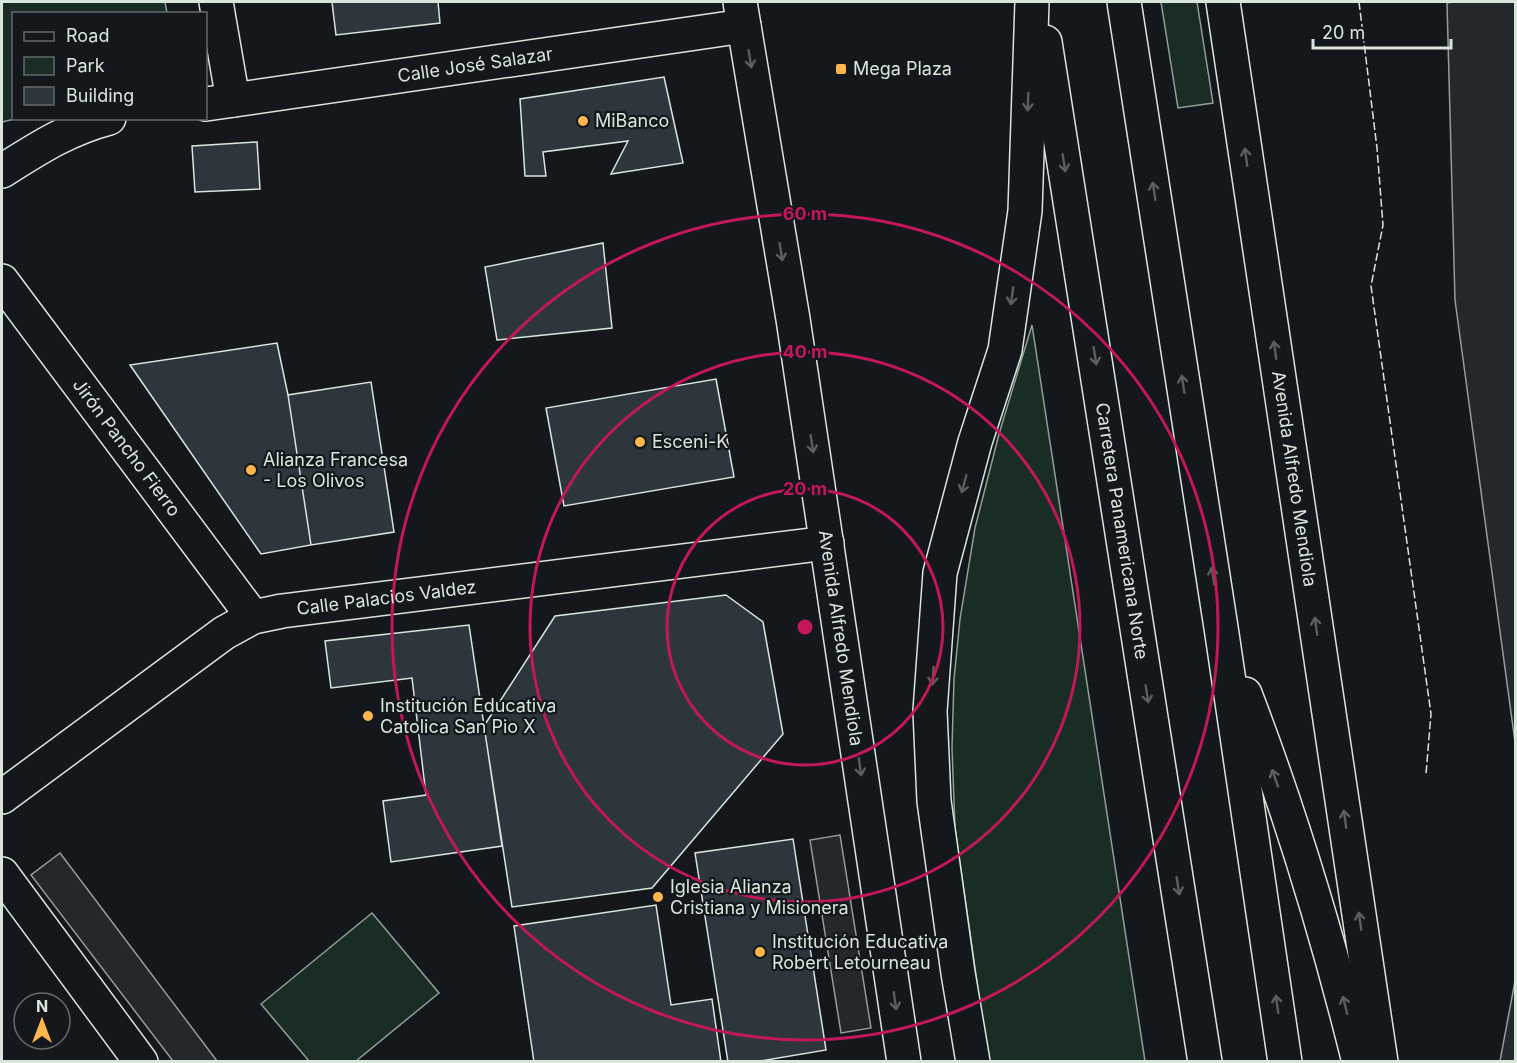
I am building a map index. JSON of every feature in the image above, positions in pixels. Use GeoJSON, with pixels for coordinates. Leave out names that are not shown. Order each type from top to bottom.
{"type":"FeatureCollection","features":[{"type":"Feature","properties":{"kind":"main road"},"geometry":{"type":"LineString","coordinates":[[216,2],[219,102]]}},
{"type":"Feature","properties":{"kind":"main road"},"geometry":{"type":"LineString","coordinates":[[973,1062],[934,801],[930,711],[940,573],[975,442],[1005,350],[1022,234],[1025,211],[1032,2]]}},
{"type":"Feature","properties":{"kind":"main road","name":"Carretera Panamericana Norte"},"geometry":{"type":"LineString","coordinates":[[1039,2],[1205,1062]]}},
{"type":"Feature","properties":{"kind":"main road"},"geometry":{"type":"LineString","coordinates":[[1124,2],[1222,634],[1285,1062]]}},
{"type":"Feature","properties":{"kind":"main road","name":"Avenida Alfredo Mendiola"},"geometry":{"type":"LineString","coordinates":[[1223,2],[1381,1062]]}},
{"type":"Feature","properties":{"kind":"main road","name":"Calle José Salazar"},"geometry":{"type":"LineString","coordinates":[[219,102],[742,14]]}},
{"type":"Feature","properties":{"kind":"main road","name":"Avenida Alfredo Mendiola"},"geometry":{"type":"LineString","coordinates":[[742,14],[793,319],[904,1062]]}},
{"type":"Feature","properties":{"kind":"main road"},"geometry":{"type":"LineString","coordinates":[[2,171],[55,138],[82,125],[101,120]]}},
{"type":"Feature","properties":{"kind":"main road","name":"Jirón Pancho Fierro"},"geometry":{"type":"LineString","coordinates":[[2,280],[253,617]]}},
{"type":"Feature","properties":{"kind":"main road","name":"Calle Palacios Valdez"},"geometry":{"type":"LineString","coordinates":[[2,797],[224,633],[253,617],[282,611],[827,543]]}},
{"type":"Feature","properties":{"kind":"main road"},"geometry":{"type":"LineString","coordinates":[[1222,634],[1262,737],[1300,852],[1324,930],[1359,1062]]}},
{"type":"Feature","properties":{"kind":"main road"},"geometry":{"type":"LineString","coordinates":[[2,874],[141,1062]]}},
{"type":"Feature","properties":{"kind":"green space"},"geometry":{"type":"Polygon","coordinates":[[[2,2],[165,2],[167,12],[12,12],[12,120],[2,122],[2,2]]]}},
{"type":"Feature","properties":{"kind":"green space"},"geometry":{"type":"Polygon","coordinates":[[[1161,2],[1197,2],[1213,103],[1178,108],[1161,2]]]}},
{"type":"Feature","properties":{"kind":"green space"},"geometry":{"type":"Polygon","coordinates":[[[1032,325],[1145,1061],[989,1062],[985,1038],[955,828],[952,748],[954,679],[960,619],[975,528],[999,434],[1032,325]]]}},
{"type":"Feature","properties":{"kind":"green space"},"geometry":{"type":"Polygon","coordinates":[[[372,913],[439,993],[356,1061],[309,1061],[261,1004],[372,913]]]}},
{"type":"Feature","properties":{"kind":"shaded area"},"geometry":{"type":"Polygon","coordinates":[[[1515,2],[1515,742],[1455,300],[1447,3],[1515,2]]]}},
{"type":"Feature","properties":{"kind":"shaded area"},"geometry":{"type":"Polygon","coordinates":[[[840,835],[871,1028],[841,1033],[810,840],[840,835]]]}},
{"type":"Feature","properties":{"kind":"shaded area"},"geometry":{"type":"Polygon","coordinates":[[[60,853],[217,1061],[173,1061],[31,875],[60,853]]]}},
{"type":"Feature","properties":{"kind":"shaded area"},"geometry":{"type":"Polygon","coordinates":[[[1515,981],[1515,1061],[1500,1061],[1515,981]]]}},
{"type":"Feature","properties":{"kind":"building"},"geometry":{"type":"Polygon","coordinates":[[[332,2],[438,2],[440,23],[336,35],[332,2]]]}},
{"type":"Feature","properties":{"kind":"building"},"geometry":{"type":"Polygon","coordinates":[[[664,77],[683,163],[611,174],[628,141],[543,152],[546,176],[525,176],[520,99],[664,77]]]}},
{"type":"Feature","properties":{"kind":"building"},"geometry":{"type":"Polygon","coordinates":[[[257,142],[260,189],[195,192],[192,146],[257,142]]]}},
{"type":"Feature","properties":{"kind":"building"},"geometry":{"type":"Polygon","coordinates":[[[603,243],[612,328],[497,340],[485,267],[603,243]]]}},
{"type":"Feature","properties":{"kind":"building","name":"Alianza Francesa - Los Olivos"},"geometry":{"type":"Polygon","coordinates":[[[277,343],[288,395],[311,545],[261,554],[130,365],[277,343]]]}},
{"type":"Feature","properties":{"kind":"building","name":"Esceni-K"},"geometry":{"type":"Polygon","coordinates":[[[716,379],[734,477],[564,506],[546,408],[716,379]]]}},
{"type":"Feature","properties":{"kind":"building"},"geometry":{"type":"Polygon","coordinates":[[[371,382],[394,532],[311,545],[288,395],[371,382]]]}},
{"type":"Feature","properties":{"kind":"building"},"geometry":{"type":"Polygon","coordinates":[[[726,595],[763,622],[783,734],[652,888],[512,907],[484,726],[555,616],[726,595]]]}},
{"type":"Feature","properties":{"kind":"building"},"geometry":{"type":"Polygon","coordinates":[[[469,625],[502,846],[391,862],[383,801],[426,795],[412,678],[331,688],[325,641],[469,625]]]}},
{"type":"Feature","properties":{"kind":"building","name":"Institución Educativa Robert Letourneau"},"geometry":{"type":"Polygon","coordinates":[[[793,839],[826,1050],[754,1062],[728,1062],[695,853],[793,839]]]}},
{"type":"Feature","properties":{"kind":"building"},"geometry":{"type":"Polygon","coordinates":[[[656,905],[671,1005],[712,999],[721,1062],[534,1062],[514,926],[656,905]]]}},
{"type":"Feature","properties":{"kind":"fence"},"geometry":{"type":"LineString","coordinates":[[1359,2],[1377,148],[1383,225],[1371,286],[1431,714],[1426,774]]}},
{"type":"Feature","properties":{"kind":"place","name":"Mega Plaza"},"geometry":{"type":"Point","coordinates":[841,69]}},
{"type":"Feature","properties":{"kind":"place","name":"MiBanco"},"geometry":{"type":"Point","coordinates":[583,121]}},
{"type":"Feature","properties":{"kind":"place","name":"Esceni-K"},"geometry":{"type":"Point","coordinates":[640,442]}},
{"type":"Feature","properties":{"kind":"place","name":"Alianza Francesa - Los Olivos"},"geometry":{"type":"Point","coordinates":[251,470]}},
{"type":"Feature","properties":{"kind":"place","name":"Institución Educativa Catolica San Pio X"},"geometry":{"type":"Point","coordinates":[368,716]}},
{"type":"Feature","properties":{"kind":"place","name":"Iglesia Alianza Cristiana y Misionera"},"geometry":{"type":"Point","coordinates":[658,897]}},
{"type":"Feature","properties":{"kind":"place","name":"Institución Educativa Robert Letourneau"},"geometry":{"type":"Point","coordinates":[760,952]}}]}
